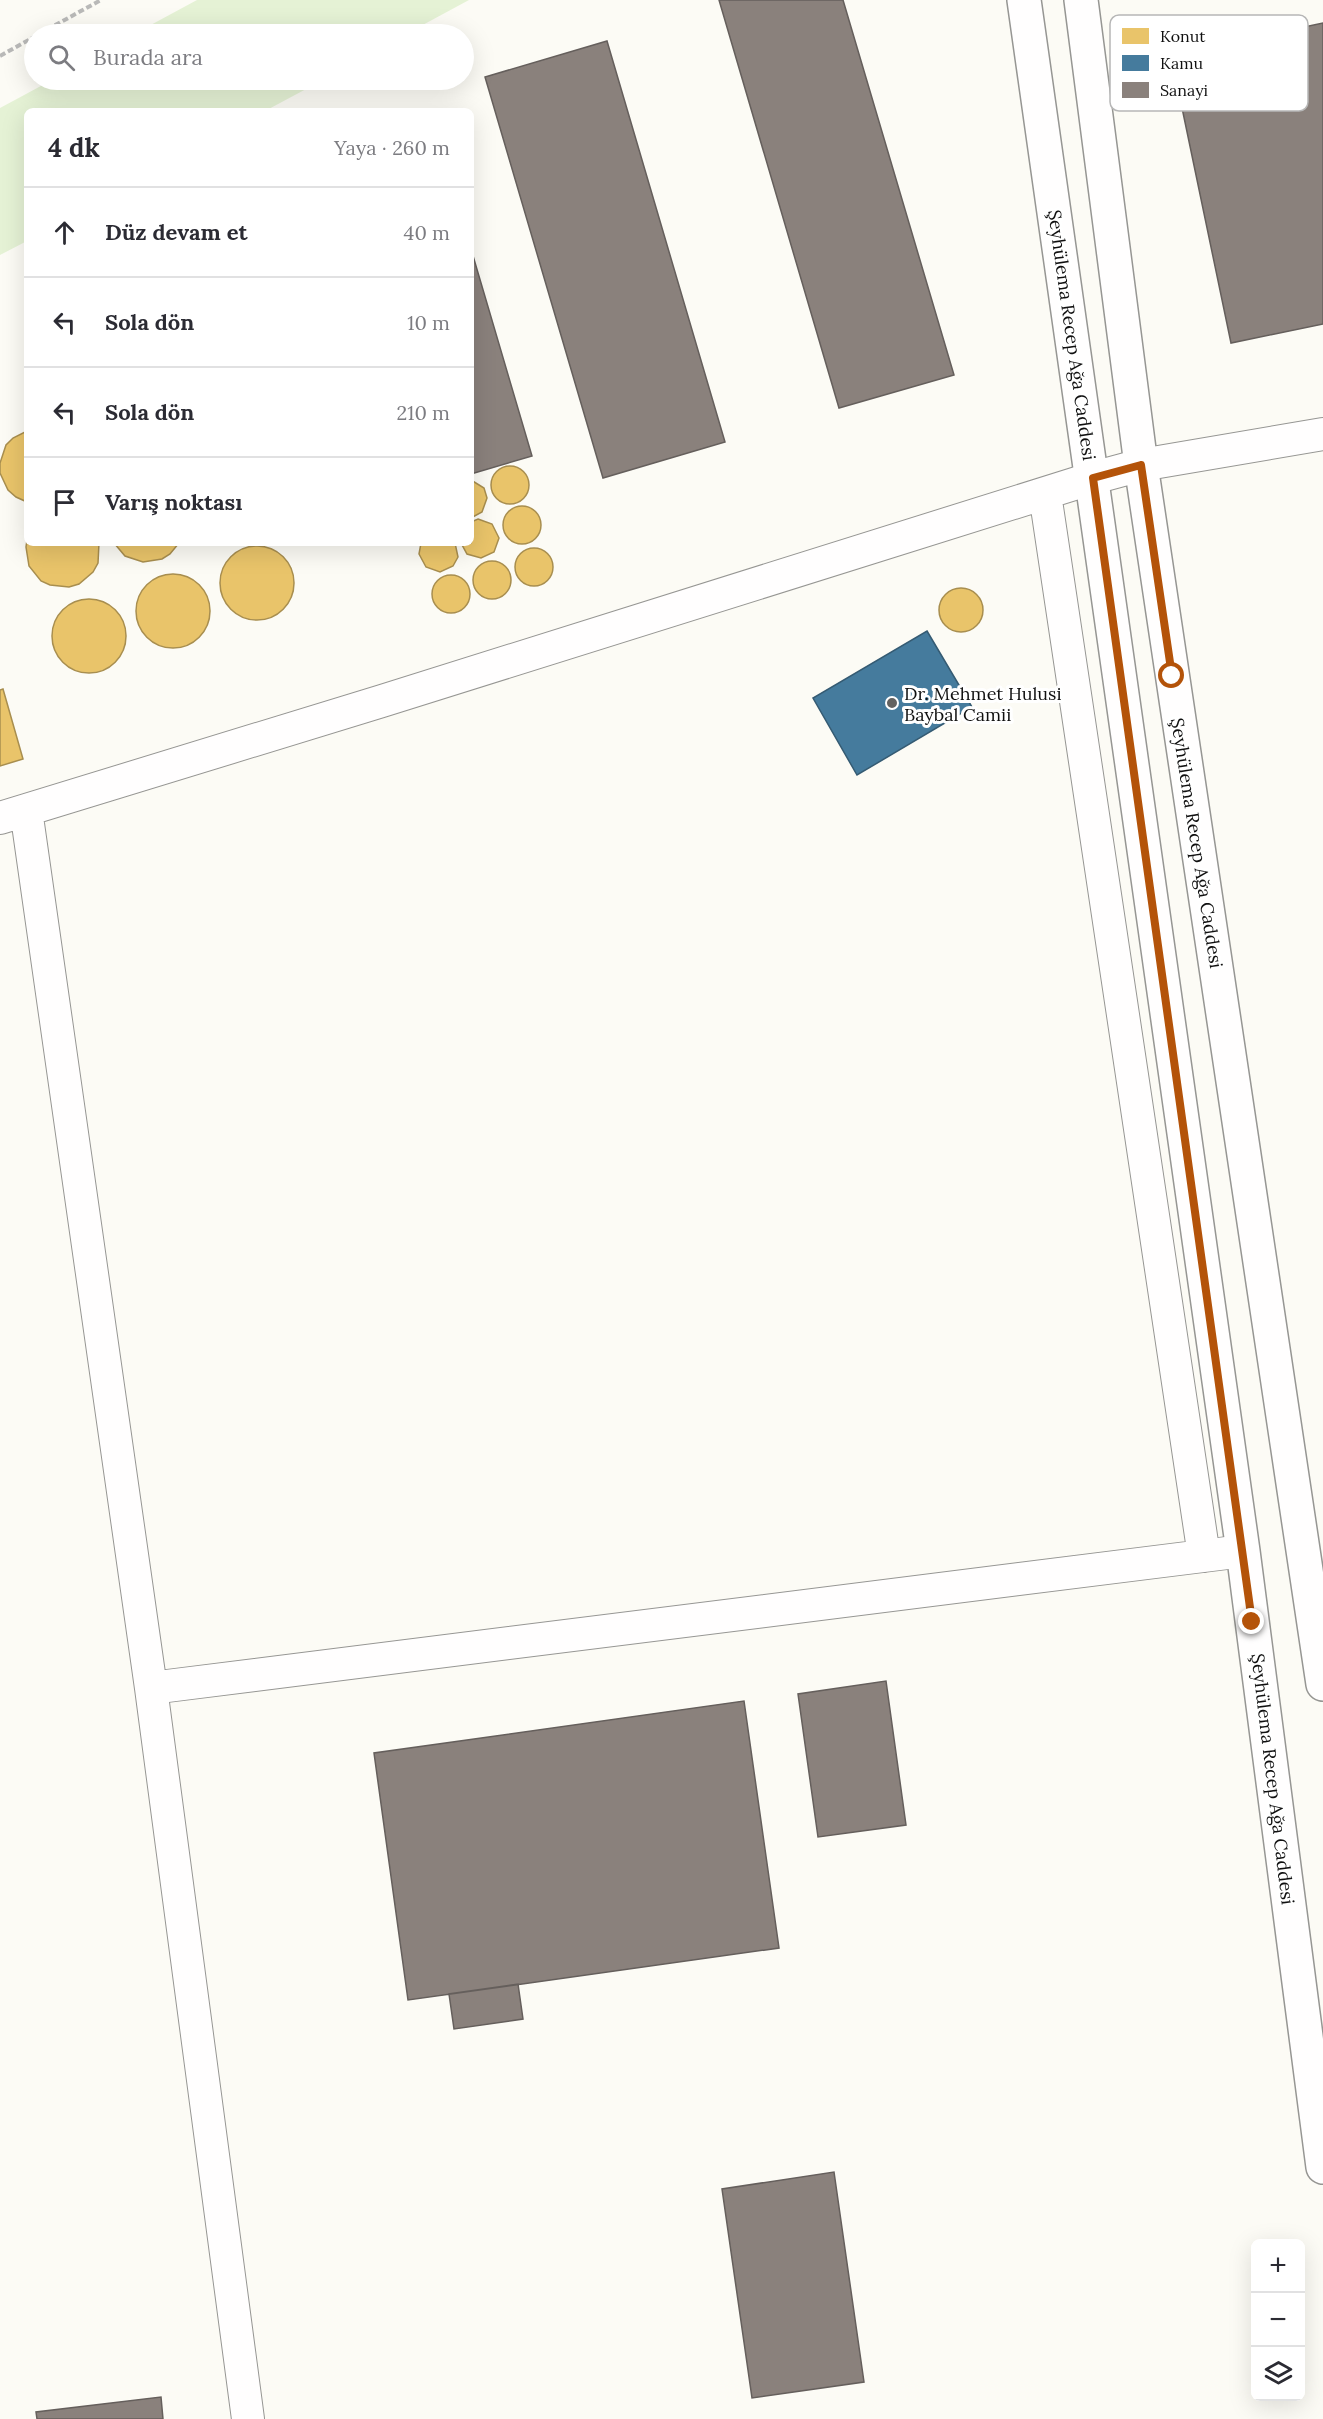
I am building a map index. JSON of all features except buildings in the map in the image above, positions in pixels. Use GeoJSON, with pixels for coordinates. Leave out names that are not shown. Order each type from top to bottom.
{"type":"FeatureCollection","features":[{"type":"Feature","properties":{"kind":"street","name":"Şeyhülema Recep Ağa Caddesi"},"geometry":{"type":"LineString","coordinates":[[1024,0],[1243,1551],[1323,2168]]}},
{"type":"Feature","properties":{"kind":"street","name":"Şeyhülema Recep Ağa Caddesi"},"geometry":{"type":"LineString","coordinates":[[1081,0],[1141,465],[1313,1541],[1323,1684]]}},
{"type":"Feature","properties":{"kind":"street"},"geometry":{"type":"LineString","coordinates":[[248,2419],[151,1688],[13,814],[405,694],[1093,478],[1141,465],[1323,434]]}},
{"type":"Feature","properties":{"kind":"street"},"geometry":{"type":"LineString","coordinates":[[1045,494],[1204,1556]]}},
{"type":"Feature","properties":{"kind":"street"},"geometry":{"type":"LineString","coordinates":[[151,1688],[1243,1551]]}},
{"type":"Feature","properties":{"kind":"path"},"geometry":{"type":"LineString","coordinates":[[57,24],[101,0]]}},
{"type":"Feature","properties":{"kind":"path"},"geometry":{"type":"LineString","coordinates":[[0,56],[24,43]]}},
{"type":"Feature","properties":{"kind":"green space"},"geometry":{"type":"Polygon","coordinates":[[[197,0],[469,0],[425,24],[153,24],[197,0]]]}},
{"type":"Feature","properties":{"kind":"green space"},"geometry":{"type":"Polygon","coordinates":[[[33,90],[304,90],[271,108],[24,108],[24,243],[0,255],[0,108],[33,90]]]}},
{"type":"Feature","properties":{"kind":"place","name":"Dr. Mehmet Hulusi Baybal Camii"},"geometry":{"type":"Point","coordinates":[892,703]}},
{"type":"Feature","properties":{"kind":"route"},"geometry":{"type":"LineString","coordinates":[[1172,676],[1141,465],[1093,478],[1252,1622]]}}]}
